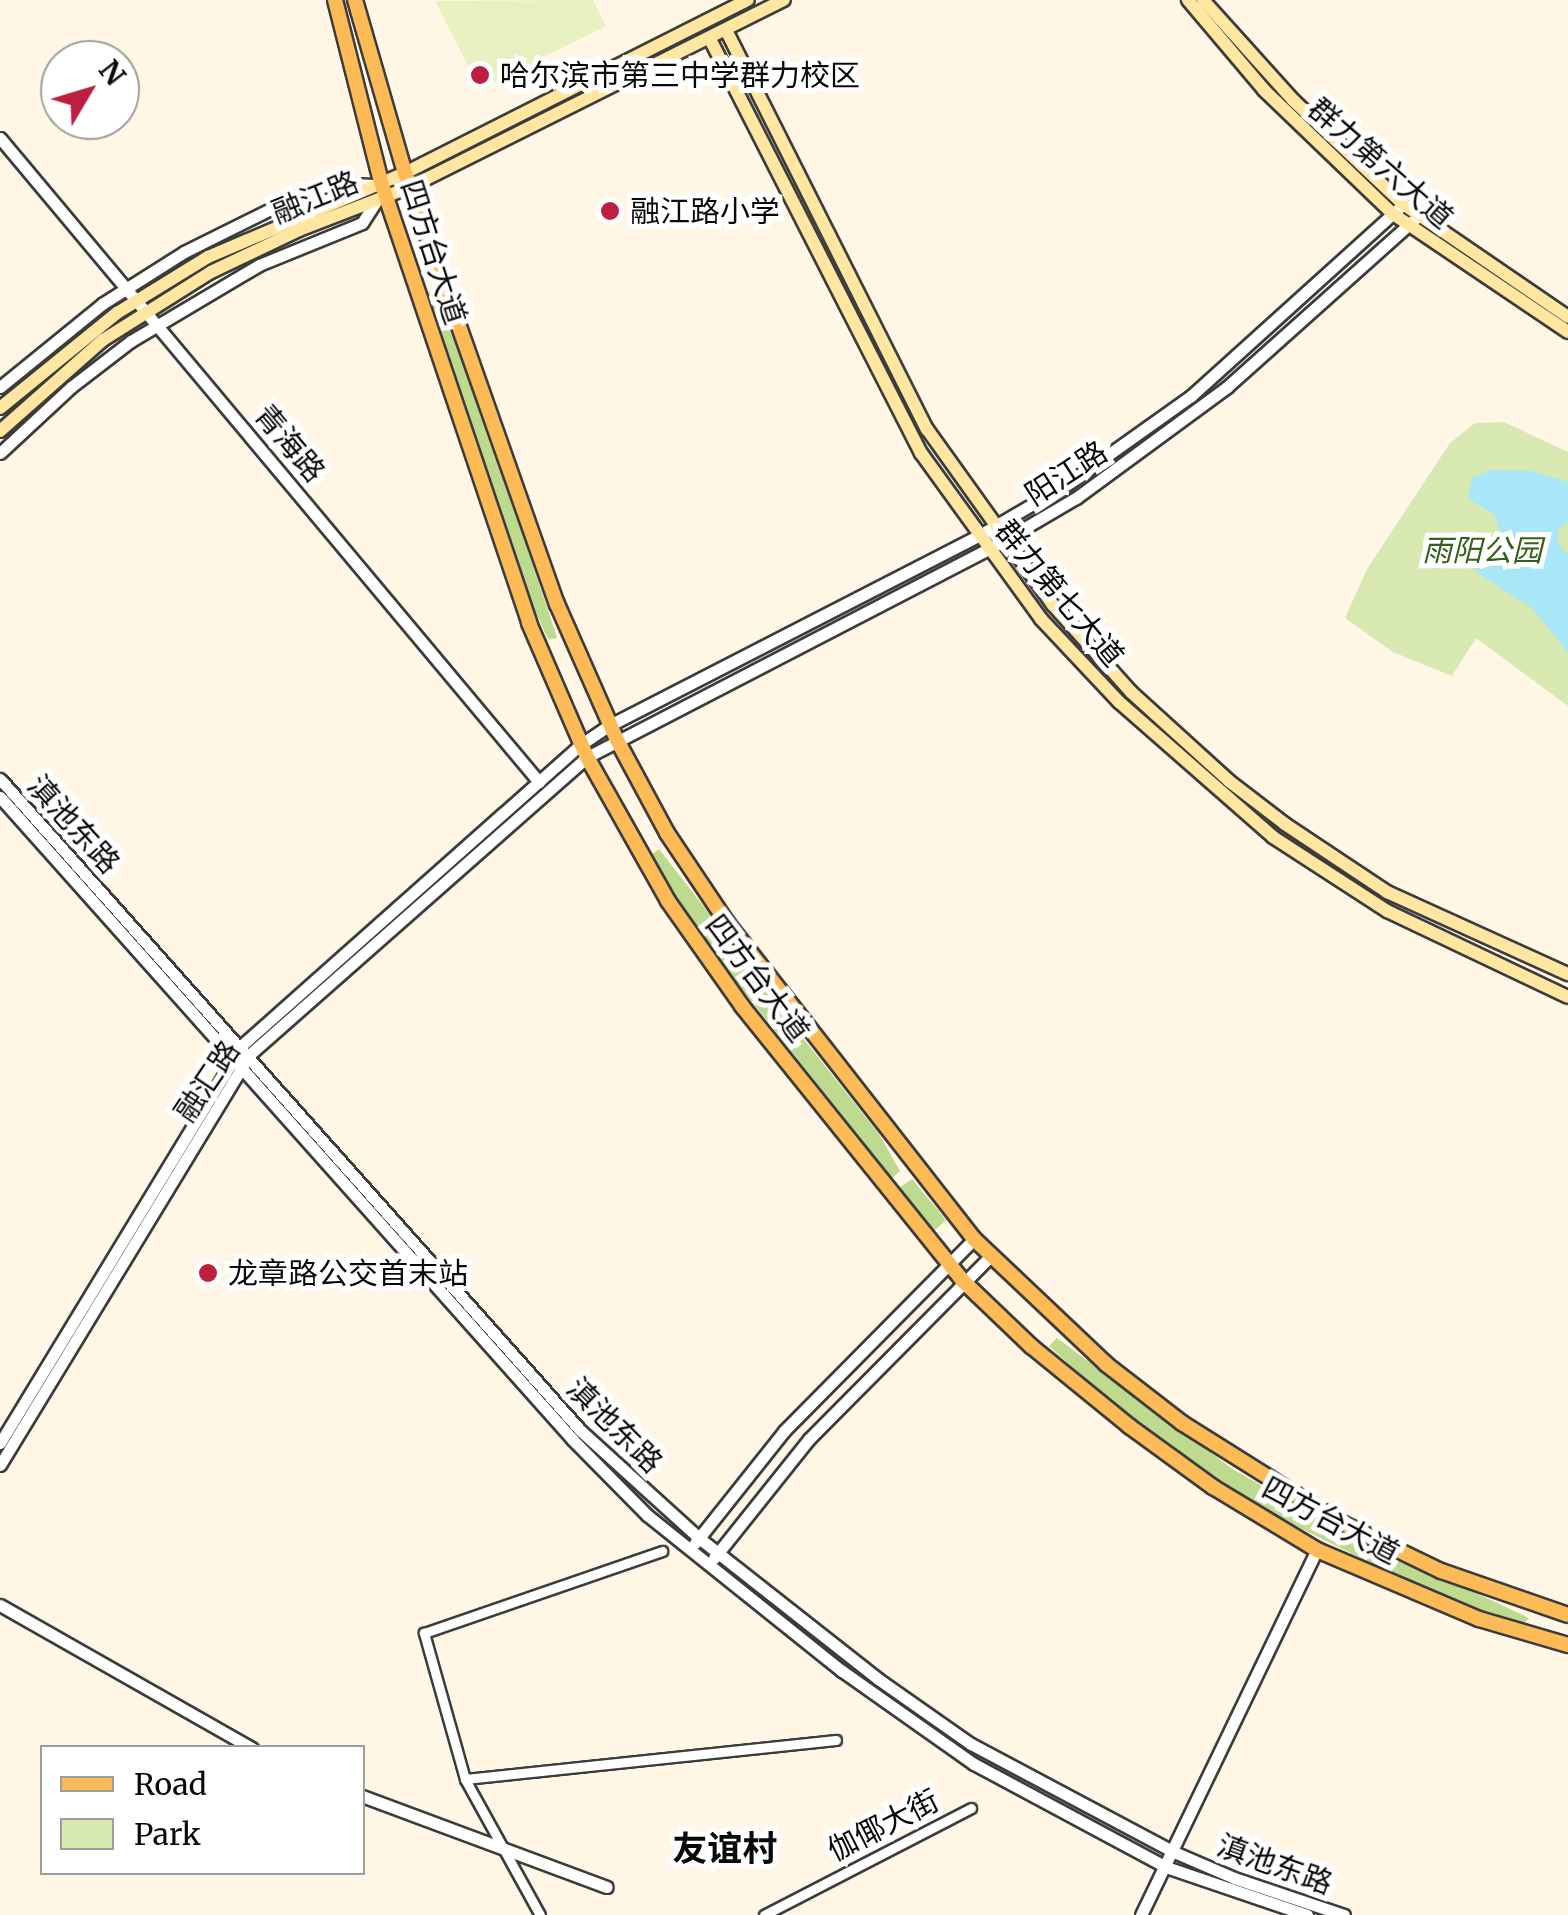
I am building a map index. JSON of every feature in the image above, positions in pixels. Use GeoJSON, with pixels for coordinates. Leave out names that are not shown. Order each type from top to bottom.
{"type":"FeatureCollection","features":[{"type":"Feature","properties":{"kind":"main road","name":"四方台大道"},"geometry":{"type":"LineString","coordinates":[[336,0],[379,191],[514,582],[584,751],[699,948],[964,1282],[1031,1346],[1129,1426],[1213,1487],[1317,1550],[1479,1619],[1568,1645]]}},
{"type":"Feature","properties":{"kind":"main road","name":"四方台大道"},"geometry":{"type":"LineString","coordinates":[[355,0],[407,180],[557,604],[616,740],[667,833],[728,924],[974,1239],[1106,1364],[1261,1476],[1340,1522],[1441,1572],[1568,1614]]}},
{"type":"Feature","properties":{"kind":"main road","name":"融江路"},"geometry":{"type":"LineString","coordinates":[[407,180],[748,0]]}},
{"type":"Feature","properties":{"kind":"main road","name":"融江路"},"geometry":{"type":"LineString","coordinates":[[0,408],[56,358],[228,247],[407,180],[710,39],[784,0]]}},
{"type":"Feature","properties":{"kind":"main road","name":"群力第六大道"},"geometry":{"type":"LineString","coordinates":[[1188,0],[1264,90],[1398,209],[1568,332]]}},
{"type":"Feature","properties":{"kind":"main road","name":"群力第六大道"},"geometry":{"type":"LineString","coordinates":[[1203,0],[1398,209]]}},
{"type":"Feature","properties":{"kind":"main road","name":"群力第七大道"},"geometry":{"type":"LineString","coordinates":[[726,30],[927,430],[1053,605],[1131,692],[1228,781],[1387,892],[1568,974]]}},
{"type":"Feature","properties":{"kind":"main road","name":"群力第七大道"},"geometry":{"type":"LineString","coordinates":[[710,39],[922,453],[1041,619],[1119,702],[1273,836],[1387,911],[1568,996]]}},
{"type":"Feature","properties":{"kind":"main road","name":"融江路"},"geometry":{"type":"LineString","coordinates":[[0,431],[142,304],[379,191]]}},
{"type":"Feature","properties":{"kind":"main road","name":"群力第六大道"},"geometry":{"type":"LineString","coordinates":[[1412,221],[1568,317]]}},
{"type":"Feature","properties":{"kind":"street","name":"青海路"},"geometry":{"type":"LineString","coordinates":[[0,138],[128,286],[538,782]]}},
{"type":"Feature","properties":{"kind":"street"},"geometry":{"type":"LineString","coordinates":[[0,387],[128,286],[199,243],[303,193],[335,183],[379,191],[362,222],[259,265],[171,314],[72,386],[0,453]]}},
{"type":"Feature","properties":{"kind":"street","name":"阳江路"},"geometry":{"type":"LineString","coordinates":[[584,751],[610,725],[978,536],[1067,484],[1178,406],[1398,209]]}},
{"type":"Feature","properties":{"kind":"street","name":"阳江路"},"geometry":{"type":"LineString","coordinates":[[584,751],[616,740],[989,549],[1076,498],[1174,430],[1412,221]]}},
{"type":"Feature","properties":{"kind":"street"},"geometry":{"type":"LineString","coordinates":[[199,243],[228,247]]}},
{"type":"Feature","properties":{"kind":"street"},"geometry":{"type":"LineString","coordinates":[[171,314],[192,283]]}},
{"type":"Feature","properties":{"kind":"street","name":"融汇路"},"geometry":{"type":"LineString","coordinates":[[0,1464],[245,1051],[538,782],[584,751]]}},
{"type":"Feature","properties":{"kind":"street","name":"融汇路"},"geometry":{"type":"LineString","coordinates":[[245,1051],[584,751]]}},
{"type":"Feature","properties":{"kind":"street","name":"滇池东路"},"geometry":{"type":"LineString","coordinates":[[0,779],[580,1430],[699,1538],[878,1679],[971,1744],[1174,1852],[1234,1878],[1344,1915]]}},
{"type":"Feature","properties":{"kind":"street","name":"滇池东路"},"geometry":{"type":"LineString","coordinates":[[0,797],[573,1440],[690,1551],[888,1707],[974,1764],[1166,1867],[1307,1915]]}},
{"type":"Feature","properties":{"kind":"street","name":"融汇路"},"geometry":{"type":"LineString","coordinates":[[0,1443],[238,1063]]}},
{"type":"Feature","properties":{"kind":"street"},"geometry":{"type":"LineString","coordinates":[[690,1551],[784,1431],[974,1239]]}},
{"type":"Feature","properties":{"kind":"street"},"geometry":{"type":"LineString","coordinates":[[709,1566],[809,1439],[990,1256]]}},
{"type":"Feature","properties":{"kind":"street"},"geometry":{"type":"LineString","coordinates":[[1140,1915],[1174,1852],[1317,1550]]}},
{"type":"Feature","properties":{"kind":"street"},"geometry":{"type":"LineString","coordinates":[[540,1915],[465,1779],[424,1633],[662,1551]]}},
{"type":"Feature","properties":{"kind":"street"},"geometry":{"type":"LineString","coordinates":[[0,1606],[247,1745]]}},
{"type":"Feature","properties":{"kind":"street"},"geometry":{"type":"LineString","coordinates":[[465,1779],[836,1740]]}},
{"type":"Feature","properties":{"kind":"street"},"geometry":{"type":"LineString","coordinates":[[365,1797],[607,1887]]}},
{"type":"Feature","properties":{"kind":"street","name":"伽倻大街"},"geometry":{"type":"LineString","coordinates":[[764,1915],[971,1808]]}},
{"type":"Feature","properties":{"kind":"green space"},"geometry":{"type":"Polygon","coordinates":[[[593,0],[606,26],[480,89],[435,1],[593,0]]]}},
{"type":"Feature","properties":{"kind":"green space"},"geometry":{"type":"Polygon","coordinates":[[[432,291],[471,377],[557,638],[548,639],[519,576],[443,355],[426,292],[432,291]]]}},
{"type":"Feature","properties":{"kind":"green space","name":"雨阳公园"},"geometry":{"type":"Polygon","coordinates":[[[1504,422],[1568,452],[1568,706],[1476,638],[1452,676],[1393,652],[1345,618],[1367,569],[1450,443],[1475,423],[1504,422]]]}},
{"type":"Feature","properties":{"kind":"green space"},"geometry":{"type":"Polygon","coordinates":[[[659,849],[718,925],[722,934],[718,942],[711,945],[703,939],[651,855],[659,849]]]}},
{"type":"Feature","properties":{"kind":"green space"},"geometry":{"type":"Polygon","coordinates":[[[733,950],[879,1134],[900,1171],[892,1178],[719,960],[733,950]]]}},
{"type":"Feature","properties":{"kind":"green space"},"geometry":{"type":"Polygon","coordinates":[[[912,1179],[946,1220],[934,1231],[900,1187],[912,1179]]]}},
{"type":"Feature","properties":{"kind":"green space"},"geometry":{"type":"Polygon","coordinates":[[[1057,1338],[1234,1470],[1343,1531],[1529,1618],[1523,1624],[1447,1601],[1262,1509],[1125,1414],[1049,1346],[1057,1338]]]}},
{"type":"Feature","properties":{"kind":"water"},"geometry":{"type":"Polygon","coordinates":[[[1492,470],[1533,471],[1568,482],[1568,522],[1558,530],[1558,543],[1568,555],[1568,653],[1532,608],[1473,570],[1497,561],[1501,534],[1495,515],[1468,499],[1472,477],[1492,470]]]}},
{"type":"Feature","properties":{"kind":"place","name":"哈尔滨市第三中学群力校区"},"geometry":{"type":"Point","coordinates":[480,75]}},
{"type":"Feature","properties":{"kind":"place","name":"融江路小学"},"geometry":{"type":"Point","coordinates":[610,211]}},
{"type":"Feature","properties":{"kind":"place","name":"龙章路公交首末站"},"geometry":{"type":"Point","coordinates":[208,1273]}},
{"type":"Feature","properties":{"kind":"district","name":"友谊村"},"geometry":{"type":"Point","coordinates":[725,1849]}}]}
